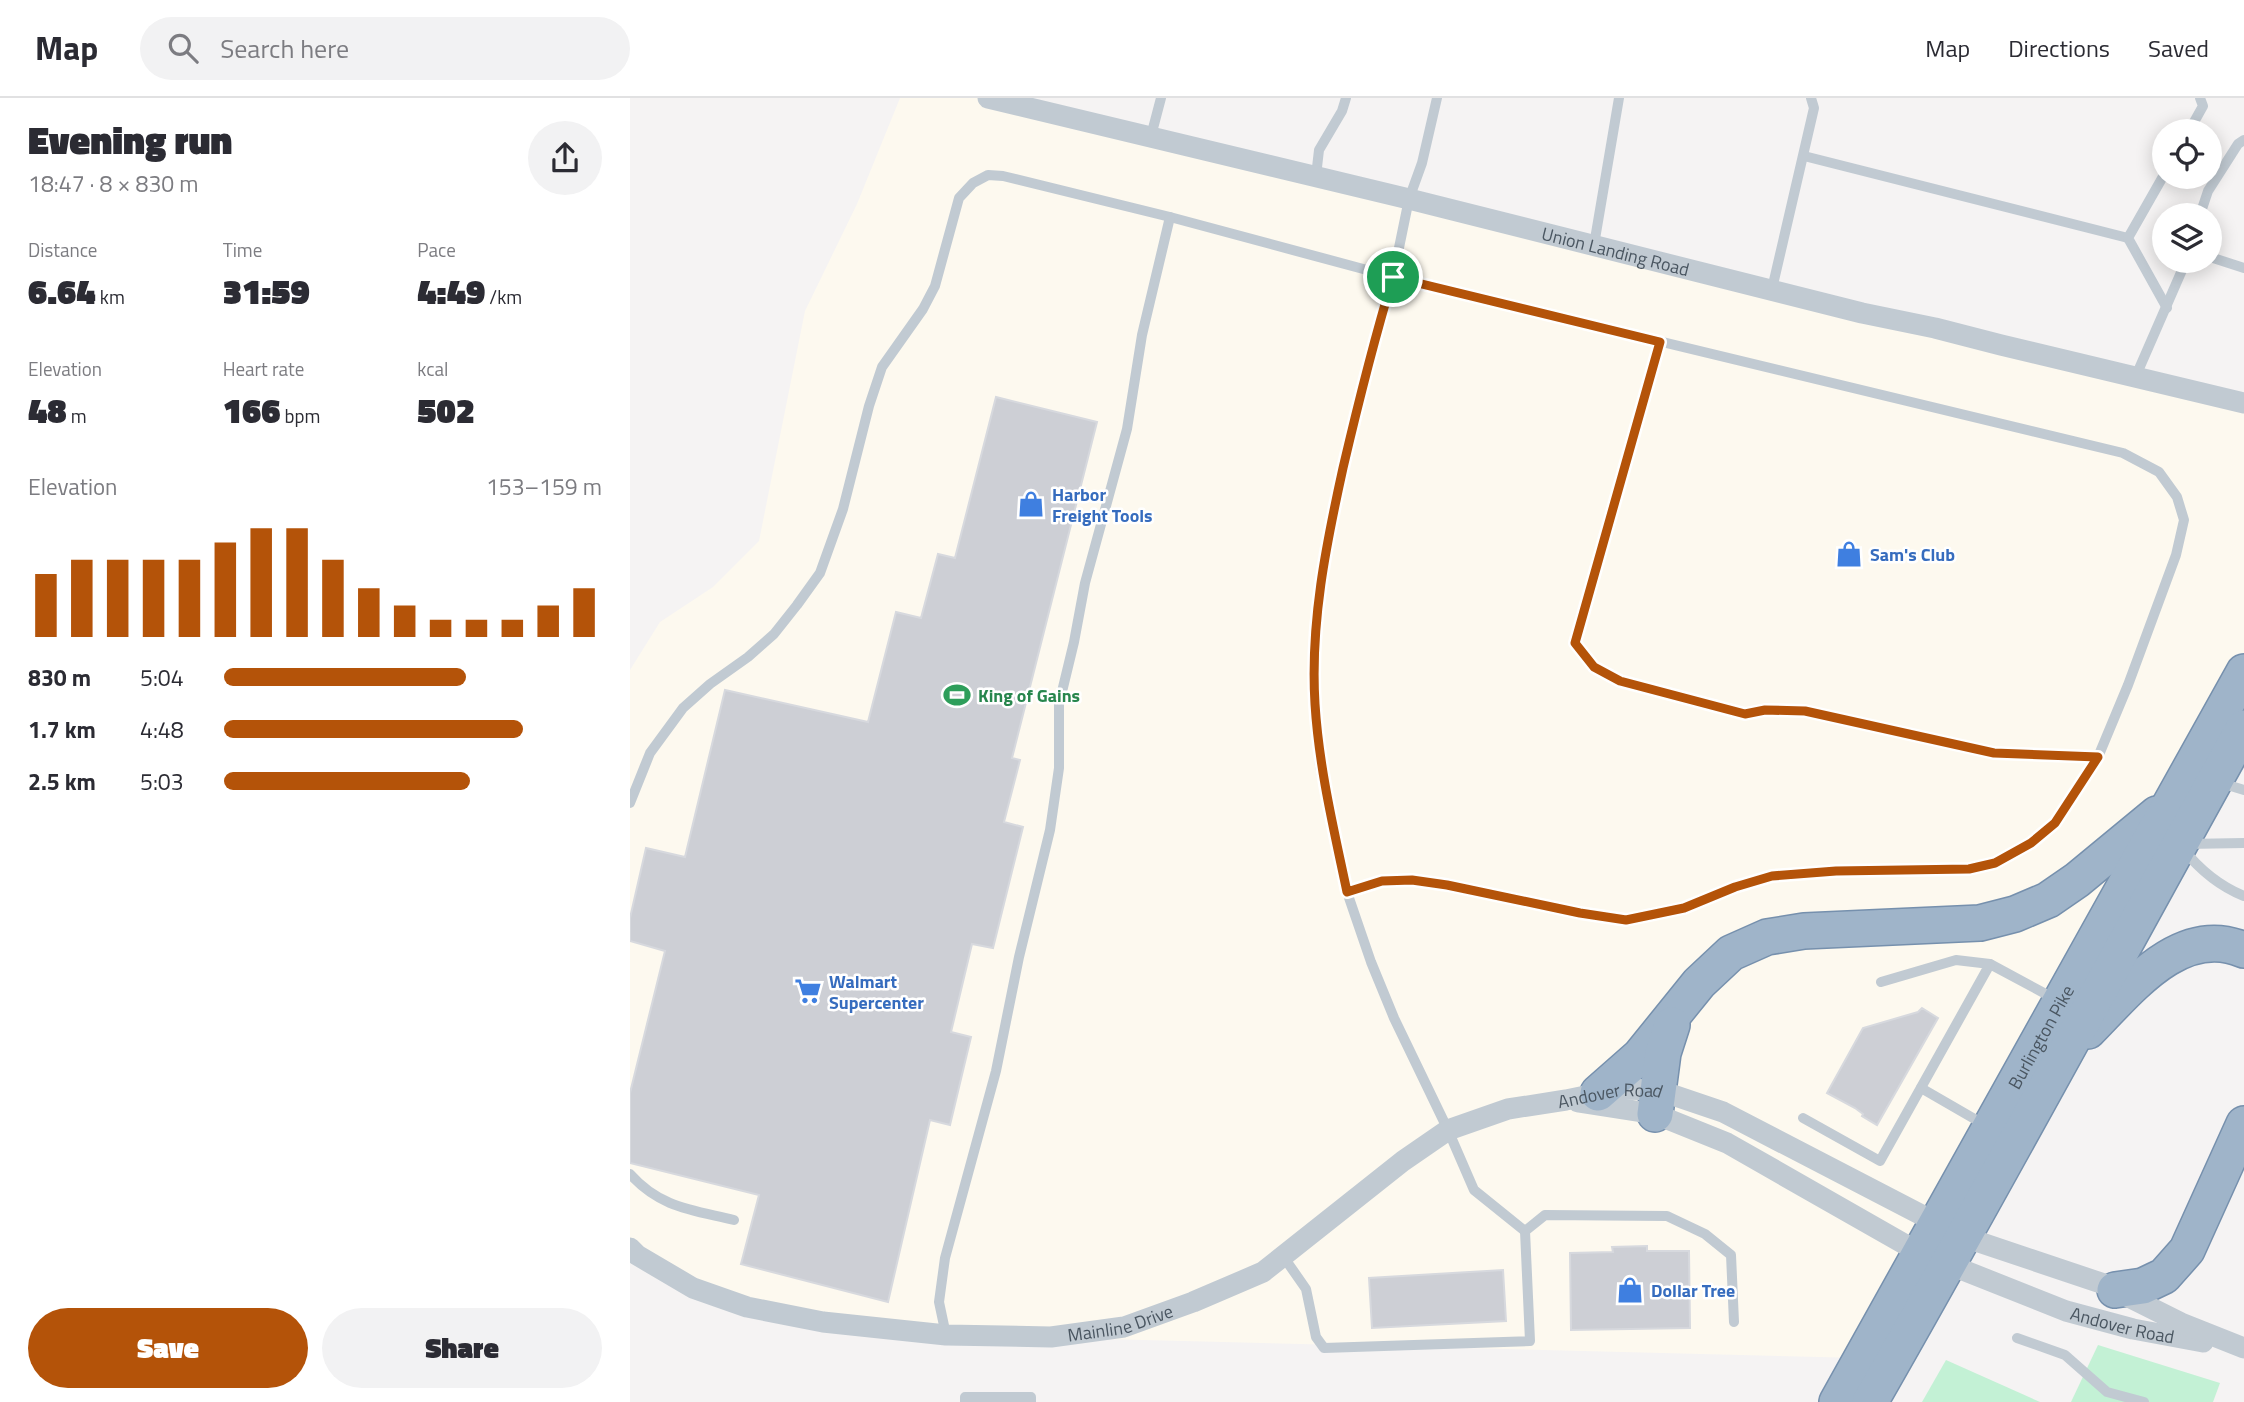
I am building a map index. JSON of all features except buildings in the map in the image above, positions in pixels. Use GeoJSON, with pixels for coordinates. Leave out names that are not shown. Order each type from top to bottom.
{"type":"FeatureCollection","features":[{"type":"Feature","properties":{"kind":"highway","name":"Burlington Pike"},"geometry":{"type":"LineString","coordinates":[[1870,1402],[1943,1244],[1990,1128],[2244,672]]}},
{"type":"Feature","properties":{"kind":"highway","name":"Burlington Pike"},"geometry":{"type":"LineString","coordinates":[[1837,1402],[1943,1244],[2061,1058],[2179,844],[2229,785],[2244,728]]}},
{"type":"Feature","properties":{"kind":"highway"},"geometry":{"type":"LineString","coordinates":[[1582,1097],[1640,1056],[1699,983],[1731,953],[1767,937],[1804,931],[1980,923],[2015,914],[2048,900],[2077,880],[2172,802]]}},
{"type":"Feature","properties":{"kind":"highway"},"geometry":{"type":"LineString","coordinates":[[2061,1058],[2148,971],[2179,951],[2215,943],[2244,950]]}},
{"type":"Feature","properties":{"kind":"highway"},"geometry":{"type":"LineString","coordinates":[[1657,1102],[1664,1053],[1678,1009]]}},
{"type":"Feature","properties":{"kind":"highway"},"geometry":{"type":"LineString","coordinates":[[2115,1290],[2143,1286],[2164,1276],[2187,1250],[2244,1125]]}},
{"type":"Feature","properties":{"kind":"street","name":"Union Landing Road"},"geometry":{"type":"LineString","coordinates":[[988,98],[1316,176],[1862,313],[1935,328],[2244,403]]}},
{"type":"Feature","properties":{"kind":"street","name":"Andover Road"},"geometry":{"type":"LineString","coordinates":[[1582,1097],[1619,1089],[1657,1102],[1723,1112],[1943,1244],[2066,1311],[2133,1329],[2244,1349]]}},
{"type":"Feature","properties":{"kind":"street","name":"Mainline Drive"},"geometry":{"type":"LineString","coordinates":[[630,1248],[637,1255],[693,1288],[747,1307],[823,1322],[946,1335],[1051,1338],[1124,1327],[1193,1303],[1263,1272],[1403,1161],[1448,1130],[1508,1109],[1582,1097]]}},
{"type":"Feature","properties":{"kind":"street","name":"Andover Road"},"geometry":{"type":"LineString","coordinates":[[1582,1097],[1616,1110],[1657,1102],[1727,1143],[1943,1244],[2101,1283],[2181,1323],[2244,1349]]}},
{"type":"Feature","properties":{"kind":"lane"},"geometry":{"type":"LineString","coordinates":[[1151,136],[1161,98]]}},
{"type":"Feature","properties":{"kind":"lane"},"geometry":{"type":"LineString","coordinates":[[1316,176],[1319,150],[1342,111],[1346,98]]}},
{"type":"Feature","properties":{"kind":"lane"},"geometry":{"type":"LineString","coordinates":[[1283,1256],[1306,1289],[1316,1337],[1324,1348],[1530,1341],[1525,1231],[1474,1190],[1394,1018],[1347,892],[1320,766],[1315,701],[1316,636],[1327,538],[1354,421],[1393,277],[1409,199],[1422,163],[1437,98]]}},
{"type":"Feature","properties":{"kind":"lane"},"geometry":{"type":"LineString","coordinates":[[1594,245],[1619,98]]}},
{"type":"Feature","properties":{"kind":"lane"},"geometry":{"type":"LineString","coordinates":[[1772,289],[1814,108],[1811,98]]}},
{"type":"Feature","properties":{"kind":"lane"},"geometry":{"type":"LineString","coordinates":[[2196,119],[2203,106],[2200,98]]}},
{"type":"Feature","properties":{"kind":"lane"},"geometry":{"type":"LineString","coordinates":[[2204,203],[2208,191],[2238,144],[2244,140]]}},
{"type":"Feature","properties":{"kind":"lane"},"geometry":{"type":"LineString","coordinates":[[1804,156],[2128,238],[2167,308]]}},
{"type":"Feature","properties":{"kind":"lane"},"geometry":{"type":"LineString","coordinates":[[630,803],[650,753],[683,708],[774,634],[820,573],[843,509],[869,406],[882,367],[916,320],[935,286],[959,198],[973,183],[989,175],[1003,176],[1170,217],[1393,277],[2123,453],[2160,472],[2177,497],[2183,520],[2176,555],[2098,757],[2055,823],[2031,843],[1995,863],[1969,869],[1836,871],[1772,876],[1735,887],[1684,908],[1626,920],[1412,880],[1382,881],[1347,892]]}},
{"type":"Feature","properties":{"kind":"lane"},"geometry":{"type":"LineString","coordinates":[[2128,238],[2156,189]]}},
{"type":"Feature","properties":{"kind":"lane"},"geometry":{"type":"LineString","coordinates":[[946,1335],[939,1302],[945,1258],[996,1071],[1049,830],[1059,768],[1059,704],[1085,583],[1126,429],[1142,335],[1170,217]]}},
{"type":"Feature","properties":{"kind":"lane"},"geometry":{"type":"LineString","coordinates":[[2222,261],[2244,268]]}},
{"type":"Feature","properties":{"kind":"lane"},"geometry":{"type":"LineString","coordinates":[[2135,377],[2181,273]]}},
{"type":"Feature","properties":{"kind":"lane"},"geometry":{"type":"LineString","coordinates":[[1660,342],[1575,643],[1594,667],[1620,681],[1745,714],[1765,710],[1805,711],[1994,753],[2098,757]]}},
{"type":"Feature","properties":{"kind":"lane"},"geometry":{"type":"LineString","coordinates":[[2179,844],[2244,843]]}},
{"type":"Feature","properties":{"kind":"lane"},"geometry":{"type":"LineString","coordinates":[[2179,844],[2194,862],[2220,885],[2244,896]]}},
{"type":"Feature","properties":{"kind":"lane"},"geometry":{"type":"LineString","coordinates":[[1881,982],[1956,960],[1990,964],[2060,1001]]}},
{"type":"Feature","properties":{"kind":"lane"},"geometry":{"type":"LineString","coordinates":[[1803,1118],[1880,1161],[1990,964]]}},
{"type":"Feature","properties":{"kind":"lane"},"geometry":{"type":"LineString","coordinates":[[1921,1088],[1990,1128]]}},
{"type":"Feature","properties":{"kind":"lane"},"geometry":{"type":"LineString","coordinates":[[630,1174],[641,1186],[671,1205],[734,1220]]}},
{"type":"Feature","properties":{"kind":"lane"},"geometry":{"type":"LineString","coordinates":[[1525,1231],[1545,1215],[1667,1216],[1705,1234],[1731,1255],[1734,1322]]}},
{"type":"Feature","properties":{"kind":"lane"},"geometry":{"type":"LineString","coordinates":[[2017,1338],[2065,1355],[2107,1392],[2144,1402]]}},
{"type":"Feature","properties":{"kind":"lane"},"geometry":{"type":"LineString","coordinates":[[965,1402],[965,1397],[1031,1397],[1031,1402]]}},
{"type":"Feature","properties":{"kind":"shaded area"},"geometry":{"type":"Polygon","coordinates":[[[900,98],[992,98],[2244,399],[2244,671],[1861,1358],[946,1335],[747,1307],[630,1248],[630,670],[660,622],[713,587],[759,541],[805,311],[857,204],[900,98]]]}},
{"type":"Feature","properties":{"kind":"green space"},"geometry":{"type":"Polygon","coordinates":[[[2098,1345],[2220,1383],[2213,1402],[2071,1402],[2098,1345]]]}},
{"type":"Feature","properties":{"kind":"green space"},"geometry":{"type":"Polygon","coordinates":[[[1946,1360],[2040,1402],[1922,1402],[1946,1360]]]}},
{"type":"Feature","properties":{"kind":"place","name":"Harbor Freight Tools"},"geometry":{"type":"Point","coordinates":[1031,504]}},
{"type":"Feature","properties":{"kind":"place","name":"Sam's Club"},"geometry":{"type":"Point","coordinates":[1849,554]}},
{"type":"Feature","properties":{"kind":"place","name":"King of Gains"},"geometry":{"type":"Point","coordinates":[957,695]}},
{"type":"Feature","properties":{"kind":"place","name":"Walmart Supercenter"},"geometry":{"type":"Point","coordinates":[808,991]}},
{"type":"Feature","properties":{"kind":"place","name":"Dollar Tree"},"geometry":{"type":"Point","coordinates":[1630,1290]}},
{"type":"Feature","properties":{"kind":"route"},"geometry":{"type":"LineString","coordinates":[[1393,277],[1660,342],[1575,643],[1594,667],[1620,681],[1745,714],[1765,710],[1805,711],[1994,753],[2098,757],[2055,823],[2031,843],[1995,863],[1969,869],[1836,871],[1772,876],[1735,887],[1684,908],[1626,920],[1412,880],[1382,881],[1347,892],[1320,766],[1315,701],[1316,636],[1327,538],[1354,421],[1393,277]]}}]}
